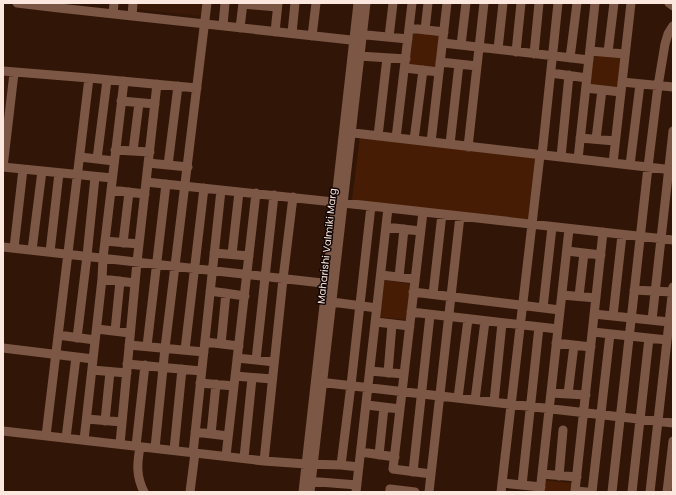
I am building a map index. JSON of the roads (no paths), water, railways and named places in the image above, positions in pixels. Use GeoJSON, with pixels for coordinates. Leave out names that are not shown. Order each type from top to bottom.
{"type":"FeatureCollection","features":[{"type":"Feature","properties":{"kind":"street"},"geometry":{"type":"LineString","coordinates":[[22,3],[93,7],[113,14],[312,36],[408,39]]}},
{"type":"Feature","properties":{"kind":"street"},"geometry":{"type":"LineString","coordinates":[[113,14],[114,3]]}},
{"type":"Feature","properties":{"kind":"street"},"geometry":{"type":"LineString","coordinates":[[132,16],[133,3]]}},
{"type":"Feature","properties":{"kind":"street"},"geometry":{"type":"LineString","coordinates":[[155,448],[207,3]]}},
{"type":"Feature","properties":{"kind":"street"},"geometry":{"type":"LineString","coordinates":[[223,26],[225,3]]}},
{"type":"Feature","properties":{"kind":"street"},"geometry":{"type":"LineString","coordinates":[[292,33],[295,3]]}},
{"type":"Feature","properties":{"kind":"street"},"geometry":{"type":"LineString","coordinates":[[312,36],[316,3]]}},
{"type":"Feature","properties":{"kind":"street","name":"Maharishi Valmiki Marg"},"geometry":{"type":"LineString","coordinates":[[347,133],[360,56],[358,38],[358,3]]}},
{"type":"Feature","properties":{"kind":"street","name":"Maharishi Valmiki Marg"},"geometry":{"type":"LineString","coordinates":[[310,492],[308,481],[347,133],[358,38],[366,3]]}},
{"type":"Feature","properties":{"kind":"street"},"geometry":{"type":"LineString","coordinates":[[389,38],[393,3]]}},
{"type":"Feature","properties":{"kind":"street"},"geometry":{"type":"LineString","coordinates":[[396,138],[412,3]]}},
{"type":"Feature","properties":{"kind":"street"},"geometry":{"type":"LineString","coordinates":[[425,30],[428,3]]}},
{"type":"Feature","properties":{"kind":"street"},"geometry":{"type":"LineString","coordinates":[[431,142],[447,3]]}},
{"type":"Feature","properties":{"kind":"street"},"geometry":{"type":"LineString","coordinates":[[461,45],[466,3]]}},
{"type":"Feature","properties":{"kind":"street"},"geometry":{"type":"LineString","coordinates":[[468,147],[484,3]]}},
{"type":"Feature","properties":{"kind":"street"},"geometry":{"type":"LineString","coordinates":[[498,50],[503,3]]}},
{"type":"Feature","properties":{"kind":"street"},"geometry":{"type":"LineString","coordinates":[[516,52],[521,3]]}},
{"type":"Feature","properties":{"kind":"street"},"geometry":{"type":"LineString","coordinates":[[534,54],[539,3]]}},
{"type":"Feature","properties":{"kind":"street"},"geometry":{"type":"LineString","coordinates":[[558,3],[553,56],[501,488],[522,485],[540,489],[569,229]]}},
{"type":"Feature","properties":{"kind":"street"},"geometry":{"type":"LineString","coordinates":[[570,58],[577,3]]}},
{"type":"Feature","properties":{"kind":"street"},"geometry":{"type":"LineString","coordinates":[[578,159],[595,3]]}},
{"type":"Feature","properties":{"kind":"street"},"geometry":{"type":"LineString","coordinates":[[608,52],[614,3]]}},
{"type":"Feature","properties":{"kind":"street"},"geometry":{"type":"LineString","coordinates":[[613,163],[631,3]]}},
{"type":"Feature","properties":{"kind":"street"},"geometry":{"type":"LineString","coordinates":[[669,3],[673,6]]}},
{"type":"Feature","properties":{"kind":"street"},"geometry":{"type":"LineString","coordinates":[[240,28],[243,4],[278,5],[275,32]]}},
{"type":"Feature","properties":{"kind":"street"},"geometry":{"type":"LineString","coordinates":[[612,492],[658,86],[665,44],[668,34],[673,26]]}},
{"type":"Feature","properties":{"kind":"street"},"geometry":{"type":"LineString","coordinates":[[409,28],[444,32]]}},
{"type":"Feature","properties":{"kind":"street"},"geometry":{"type":"LineString","coordinates":[[442,43],[570,58],[608,52],[625,54]]}},
{"type":"Feature","properties":{"kind":"street"},"geometry":{"type":"LineString","coordinates":[[360,56],[387,58],[423,70],[439,72]]}},
{"type":"Feature","properties":{"kind":"street"},"geometry":{"type":"LineString","coordinates":[[378,136],[387,58]]}},
{"type":"Feature","properties":{"kind":"street"},"geometry":{"type":"LineString","coordinates":[[440,62],[477,66]]}},
{"type":"Feature","properties":{"kind":"street"},"geometry":{"type":"LineString","coordinates":[[450,144],[459,64]]}},
{"type":"Feature","properties":{"kind":"street"},"geometry":{"type":"LineString","coordinates":[[414,140],[423,70]]}},
{"type":"Feature","properties":{"kind":"street"},"geometry":{"type":"LineString","coordinates":[[3,71],[197,88]]}},
{"type":"Feature","properties":{"kind":"street"},"geometry":{"type":"LineString","coordinates":[[14,73],[3,167],[112,178]]}},
{"type":"Feature","properties":{"kind":"street"},"geometry":{"type":"LineString","coordinates":[[551,73],[587,78]]}},
{"type":"Feature","properties":{"kind":"street"},"geometry":{"type":"LineString","coordinates":[[561,158],[569,75]]}},
{"type":"Feature","properties":{"kind":"street"},"geometry":{"type":"LineString","coordinates":[[46,436],[89,78]]}},
{"type":"Feature","properties":{"kind":"street"},"geometry":{"type":"LineString","coordinates":[[97,159],[107,80]]}},
{"type":"Feature","properties":{"kind":"street"},"geometry":{"type":"LineString","coordinates":[[84,440],[115,150],[124,81]]}},
{"type":"Feature","properties":{"kind":"street"},"geometry":{"type":"LineString","coordinates":[[120,444],[137,262],[157,84]]}},
{"type":"Feature","properties":{"kind":"street"},"geometry":{"type":"LineString","coordinates":[[630,165],[640,84]]}},
{"type":"Feature","properties":{"kind":"street"},"geometry":{"type":"LineString","coordinates":[[586,88],[602,90],[640,84],[673,87]]}},
{"type":"Feature","properties":{"kind":"street"},"geometry":{"type":"LineString","coordinates":[[168,165],[178,86]]}},
{"type":"Feature","properties":{"kind":"street"},"geometry":{"type":"LineString","coordinates":[[596,139],[602,90]]}},
{"type":"Feature","properties":{"kind":"street"},"geometry":{"type":"LineString","coordinates":[[121,101],[155,104]]}},
{"type":"Feature","properties":{"kind":"street"},"geometry":{"type":"LineString","coordinates":[[133,151],[139,102]]}},
{"type":"Feature","properties":{"kind":"street"},"geometry":{"type":"LineString","coordinates":[[652,320],[661,239],[671,170],[673,131]]}},
{"type":"Feature","properties":{"kind":"street"},"geometry":{"type":"LineString","coordinates":[[347,133],[671,170]]}},
{"type":"Feature","properties":{"kind":"street"},"geometry":{"type":"LineString","coordinates":[[580,138],[615,141]]}},
{"type":"Feature","properties":{"kind":"street"},"geometry":{"type":"LineString","coordinates":[[115,150],[150,152]]}},
{"type":"Feature","properties":{"kind":"street"},"geometry":{"type":"LineString","coordinates":[[80,157],[114,161]]}},
{"type":"Feature","properties":{"kind":"street"},"geometry":{"type":"LineString","coordinates":[[148,163],[188,167]]}},
{"type":"Feature","properties":{"kind":"street"},"geometry":{"type":"LineString","coordinates":[[14,248],[23,169]]}},
{"type":"Feature","properties":{"kind":"street"},"geometry":{"type":"LineString","coordinates":[[32,250],[42,171]]}},
{"type":"Feature","properties":{"kind":"street"},"geometry":{"type":"LineString","coordinates":[[50,252],[59,173]]}},
{"type":"Feature","properties":{"kind":"street"},"geometry":{"type":"LineString","coordinates":[[77,338],[95,177]]}},
{"type":"Feature","properties":{"kind":"street"},"geometry":{"type":"LineString","coordinates":[[146,182],[340,202],[673,240]]}},
{"type":"Feature","properties":{"kind":"street"},"geometry":{"type":"LineString","coordinates":[[147,346],[166,184]]}},
{"type":"Feature","properties":{"kind":"street"},"geometry":{"type":"LineString","coordinates":[[185,350],[204,188]]}},
{"type":"Feature","properties":{"kind":"street"},"geometry":{"type":"LineString","coordinates":[[111,190],[145,194]]}},
{"type":"Feature","properties":{"kind":"street"},"geometry":{"type":"LineString","coordinates":[[190,492],[204,342],[221,190]]}},
{"type":"Feature","properties":{"kind":"street"},"geometry":{"type":"LineString","coordinates":[[123,243],[129,192]]}},
{"type":"Feature","properties":{"kind":"street"},"geometry":{"type":"LineString","coordinates":[[232,254],[239,192]]}},
{"type":"Feature","properties":{"kind":"street"},"geometry":{"type":"LineString","coordinates":[[226,456],[256,193]]}},
{"type":"Feature","properties":{"kind":"street"},"geometry":{"type":"LineString","coordinates":[[256,360],[274,195]]}},
{"type":"Feature","properties":{"kind":"street"},"geometry":{"type":"LineString","coordinates":[[264,461],[293,197]]}},
{"type":"Feature","properties":{"kind":"street"},"geometry":{"type":"LineString","coordinates":[[341,465],[371,206]]}},
{"type":"Feature","properties":{"kind":"street"},"geometry":{"type":"LineString","coordinates":[[308,481],[339,488],[357,489],[388,208]]}},
{"type":"Feature","properties":{"kind":"street"},"geometry":{"type":"LineString","coordinates":[[422,212],[393,469],[431,474]]}},
{"type":"Feature","properties":{"kind":"street"},"geometry":{"type":"LineString","coordinates":[[433,294],[442,214]]}},
{"type":"Feature","properties":{"kind":"street"},"geometry":{"type":"LineString","coordinates":[[429,492],[460,216]]}},
{"type":"Feature","properties":{"kind":"street"},"geometry":{"type":"LineString","coordinates":[[386,227],[420,231]]}},
{"type":"Feature","properties":{"kind":"street"},"geometry":{"type":"LineString","coordinates":[[543,308],[552,227]]}},
{"type":"Feature","properties":{"kind":"street"},"geometry":{"type":"LineString","coordinates":[[399,277],[404,229]]}},
{"type":"Feature","properties":{"kind":"street"},"geometry":{"type":"LineString","coordinates":[[587,492],[575,491],[604,232]]}},
{"type":"Feature","properties":{"kind":"street"},"geometry":{"type":"LineString","coordinates":[[613,316],[622,234]]}},
{"type":"Feature","properties":{"kind":"street"},"geometry":{"type":"LineString","coordinates":[[105,241],[139,244]]}},
{"type":"Feature","properties":{"kind":"street"},"geometry":{"type":"LineString","coordinates":[[3,247],[330,284]]}},
{"type":"Feature","properties":{"kind":"street"},"geometry":{"type":"LineString","coordinates":[[567,251],[601,255]]}},
{"type":"Feature","properties":{"kind":"street"},"geometry":{"type":"LineString","coordinates":[[214,253],[249,256]]}},
{"type":"Feature","properties":{"kind":"street"},"geometry":{"type":"LineString","coordinates":[[579,296],[584,253]]}},
{"type":"Feature","properties":{"kind":"street"},"geometry":{"type":"LineString","coordinates":[[381,275],[415,279]]}},
{"type":"Feature","properties":{"kind":"street"},"geometry":{"type":"LineString","coordinates":[[102,279],[135,283]]}},
{"type":"Feature","properties":{"kind":"street"},"geometry":{"type":"LineString","coordinates":[[115,331],[120,281]]}},
{"type":"Feature","properties":{"kind":"street","name":"Maharishi Valmiki Marg"},"geometry":{"type":"LineString","coordinates":[[319,382],[332,302],[330,284]]}},
{"type":"Feature","properties":{"kind":"street"},"geometry":{"type":"LineString","coordinates":[[634,290],[656,292],[673,290],[672,310],[667,340],[669,350],[658,422],[650,492],[660,492]]}},
{"type":"Feature","properties":{"kind":"street"},"geometry":{"type":"LineString","coordinates":[[210,291],[245,296]]}},
{"type":"Feature","properties":{"kind":"street"},"geometry":{"type":"LineString","coordinates":[[414,292],[560,310]]}},
{"type":"Feature","properties":{"kind":"street"},"geometry":{"type":"LineString","coordinates":[[221,344],[226,293]]}},
{"type":"Feature","properties":{"kind":"street"},"geometry":{"type":"LineString","coordinates":[[562,295],[596,298]]}},
{"type":"Feature","properties":{"kind":"street"},"geometry":{"type":"LineString","coordinates":[[332,302],[377,308]]}},
{"type":"Feature","properties":{"kind":"street"},"geometry":{"type":"LineString","coordinates":[[411,312],[558,329]]}},
{"type":"Feature","properties":{"kind":"street"},"geometry":{"type":"LineString","coordinates":[[594,314],[669,322]]}},
{"type":"Feature","properties":{"kind":"street"},"geometry":{"type":"LineString","coordinates":[[413,472],[430,315]]}},
{"type":"Feature","properties":{"kind":"street"},"geometry":{"type":"LineString","coordinates":[[458,398],[468,319]]}},
{"type":"Feature","properties":{"kind":"street"},"geometry":{"type":"LineString","coordinates":[[475,400],[485,321]]}},
{"type":"Feature","properties":{"kind":"street"},"geometry":{"type":"LineString","coordinates":[[376,322],[410,326]]}},
{"type":"Feature","properties":{"kind":"street"},"geometry":{"type":"LineString","coordinates":[[494,402],[502,322]]}},
{"type":"Feature","properties":{"kind":"street"},"geometry":{"type":"LineString","coordinates":[[388,373],[392,324]]}},
{"type":"Feature","properties":{"kind":"street"},"geometry":{"type":"LineString","coordinates":[[522,485],[539,327]]}},
{"type":"Feature","properties":{"kind":"street"},"geometry":{"type":"LineString","coordinates":[[96,329],[130,333]]}},
{"type":"Feature","properties":{"kind":"street"},"geometry":{"type":"LineString","coordinates":[[593,332],[667,340]]}},
{"type":"Feature","properties":{"kind":"street"},"geometry":{"type":"LineString","coordinates":[[592,492],[610,334]]}},
{"type":"Feature","properties":{"kind":"street"},"geometry":{"type":"LineString","coordinates":[[58,335],[95,340]]}},
{"type":"Feature","properties":{"kind":"street"},"geometry":{"type":"LineString","coordinates":[[632,492],[649,338]]}},
{"type":"Feature","properties":{"kind":"street"},"geometry":{"type":"LineString","coordinates":[[204,342],[239,346]]}},
{"type":"Feature","properties":{"kind":"street"},"geometry":{"type":"LineString","coordinates":[[556,343],[591,347]]}},
{"type":"Feature","properties":{"kind":"street"},"geometry":{"type":"LineString","coordinates":[[129,344],[204,352]]}},
{"type":"Feature","properties":{"kind":"street"},"geometry":{"type":"LineString","coordinates":[[568,394],[574,345]]}},
{"type":"Feature","properties":{"kind":"street"},"geometry":{"type":"LineString","coordinates":[[3,348],[93,359]]}},
{"type":"Feature","properties":{"kind":"street"},"geometry":{"type":"LineString","coordinates":[[66,438],[76,357]]}},
{"type":"Feature","properties":{"kind":"street"},"geometry":{"type":"LineString","coordinates":[[237,358],[274,362]]}},
{"type":"Feature","properties":{"kind":"street"},"geometry":{"type":"LineString","coordinates":[[127,364],[202,371]]}},
{"type":"Feature","properties":{"kind":"street"},"geometry":{"type":"LineString","coordinates":[[144,492],[139,482],[138,475],[138,446],[145,366]]}},
{"type":"Feature","properties":{"kind":"street"},"geometry":{"type":"LineString","coordinates":[[174,450],[182,369]]}},
{"type":"Feature","properties":{"kind":"street"},"geometry":{"type":"LineString","coordinates":[[92,370],[127,373]]}},
{"type":"Feature","properties":{"kind":"street"},"geometry":{"type":"LineString","coordinates":[[370,371],[404,374]]}},
{"type":"Feature","properties":{"kind":"street"},"geometry":{"type":"LineString","coordinates":[[105,421],[110,372]]}},
{"type":"Feature","properties":{"kind":"street"},"geometry":{"type":"LineString","coordinates":[[235,376],[272,380]]}},
{"type":"Feature","properties":{"kind":"street"},"geometry":{"type":"LineString","coordinates":[[244,458],[252,378]]}},
{"type":"Feature","properties":{"kind":"street"},"geometry":{"type":"LineString","coordinates":[[200,382],[234,386]]}},
{"type":"Feature","properties":{"kind":"street"},"geometry":{"type":"LineString","coordinates":[[319,382],[673,423]]}},
{"type":"Feature","properties":{"kind":"street"},"geometry":{"type":"LineString","coordinates":[[211,434],[216,384]]}},
{"type":"Feature","properties":{"kind":"street"},"geometry":{"type":"LineString","coordinates":[[551,393],[586,395]]}},
{"type":"Feature","properties":{"kind":"street"},"geometry":{"type":"LineString","coordinates":[[367,405],[400,409]]}},
{"type":"Feature","properties":{"kind":"street"},"geometry":{"type":"LineString","coordinates":[[379,455],[384,407]]}},
{"type":"Feature","properties":{"kind":"street"},"geometry":{"type":"LineString","coordinates":[[87,419],[122,422]]}},
{"type":"Feature","properties":{"kind":"street"},"geometry":{"type":"LineString","coordinates":[[559,476],[563,430]]}},
{"type":"Feature","properties":{"kind":"street"},"geometry":{"type":"LineString","coordinates":[[3,431],[264,461],[359,467]]}},
{"type":"Feature","properties":{"kind":"street"},"geometry":{"type":"LineString","coordinates":[[195,432],[228,436]]}},
{"type":"Feature","properties":{"kind":"street"},"geometry":{"type":"LineString","coordinates":[[656,439],[673,441],[667,492]]}},
{"type":"Feature","properties":{"kind":"street"},"geometry":{"type":"LineString","coordinates":[[361,452],[395,457]]}},
{"type":"Feature","properties":{"kind":"street"},"geometry":{"type":"LineString","coordinates":[[542,474],[577,478]]}},
{"type":"Feature","properties":{"kind":"street","name":"Maharishi Valmiki Marg"},"geometry":{"type":"LineString","coordinates":[[303,492],[308,481]]}},
{"type":"Feature","properties":{"kind":"street"},"geometry":{"type":"LineString","coordinates":[[390,492],[390,489],[414,492]]}}]}
